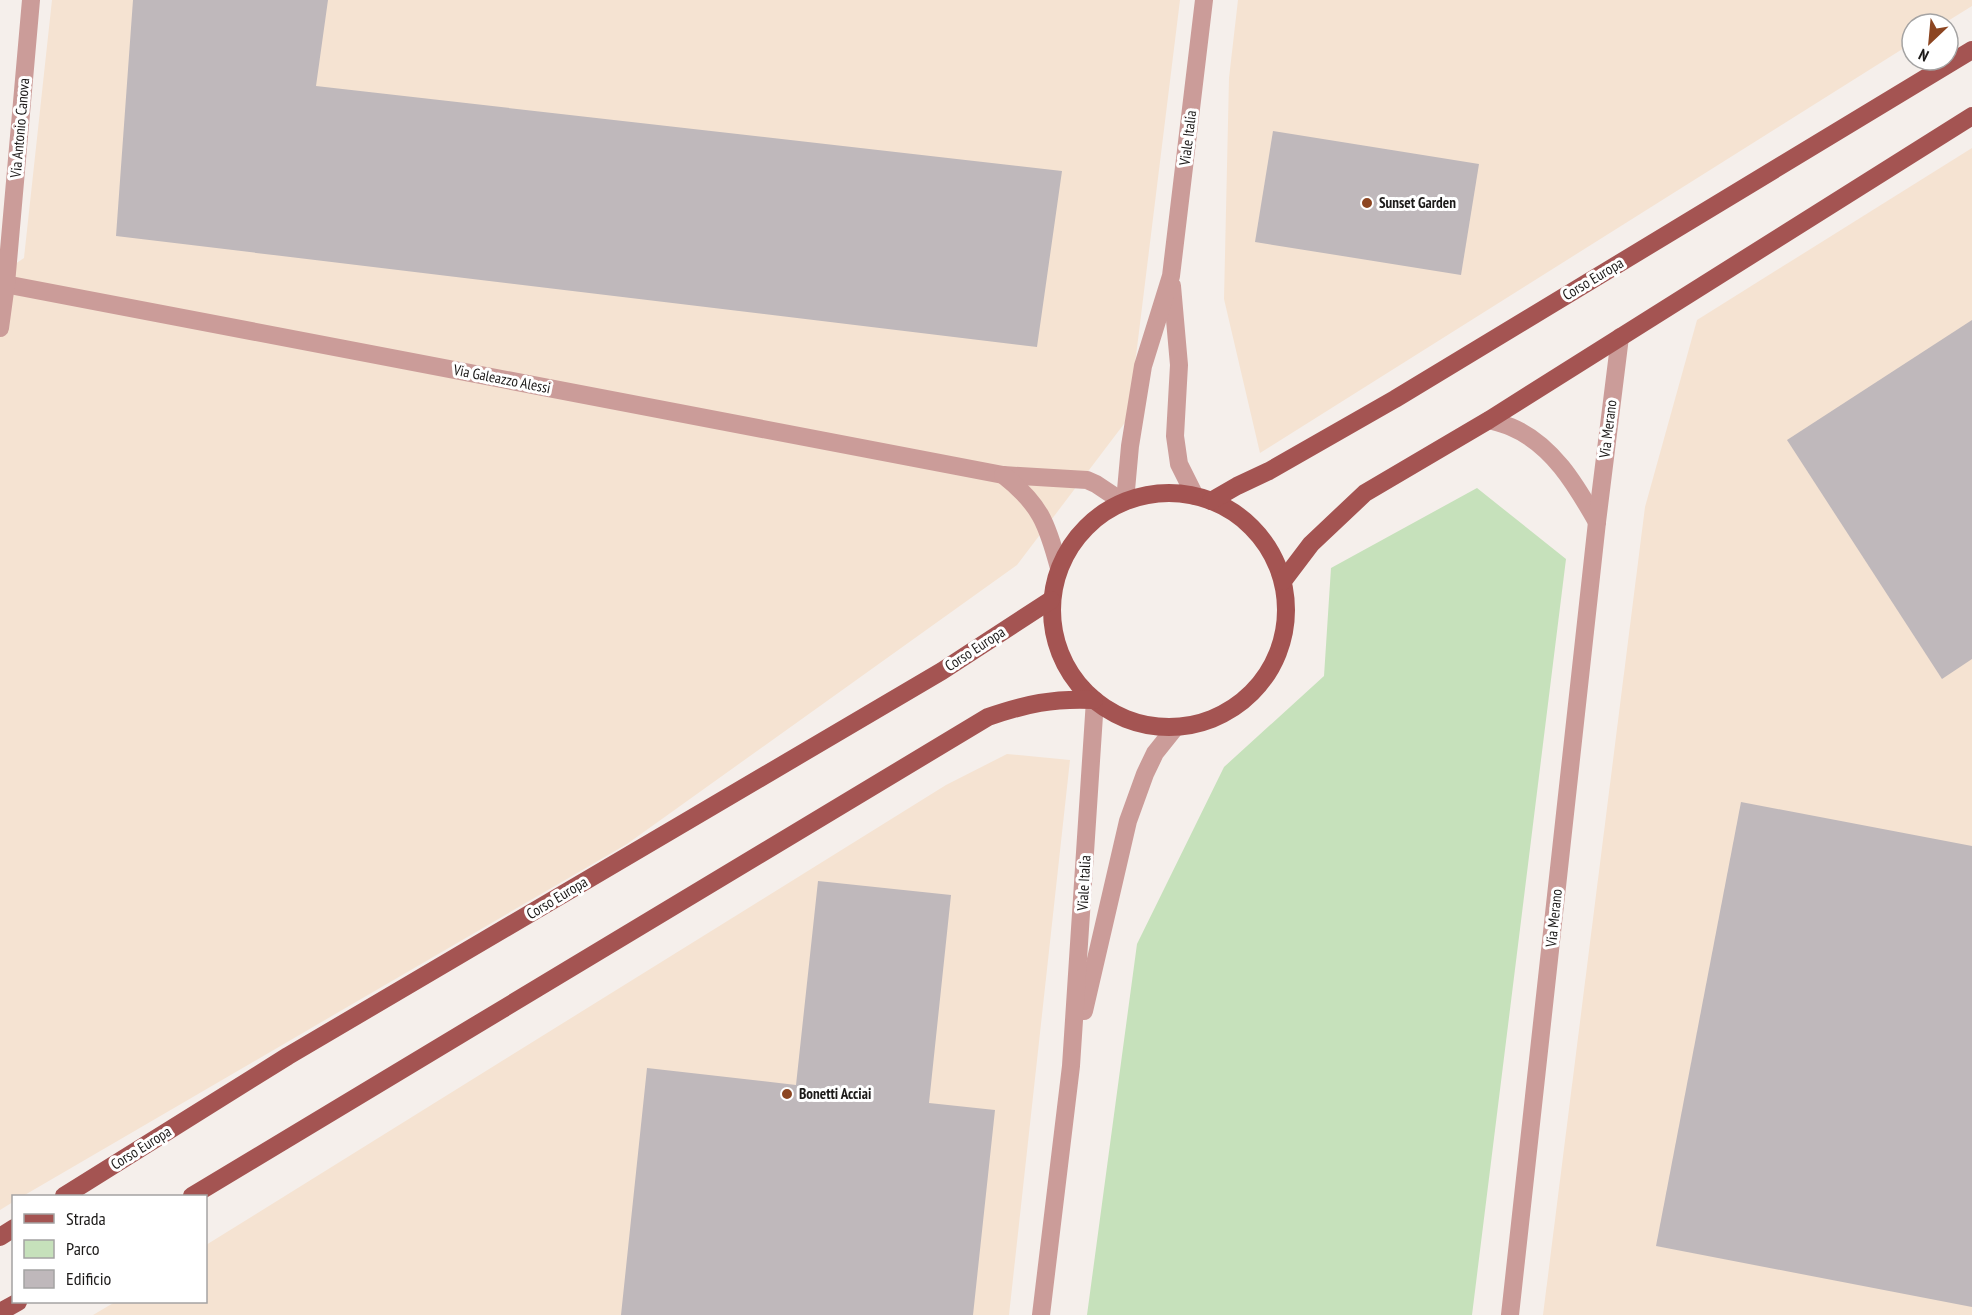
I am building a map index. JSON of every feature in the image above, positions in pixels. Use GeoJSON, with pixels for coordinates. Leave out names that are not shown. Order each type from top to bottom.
{"type":"FeatureCollection","features":[{"type":"Feature","properties":{"kind":"main road","name":"Corso Europa"},"geometry":{"type":"LineString","coordinates":[[1203,498],[1269,471],[1395,399],[1972,50]]}},
{"type":"Feature","properties":{"kind":"main road"},"geometry":{"type":"LineString","coordinates":[[1283,581],[1311,544],[1365,493],[1489,420],[1972,116]]}},
{"type":"Feature","properties":{"kind":"main road"},"geometry":{"type":"LineString","coordinates":[[1161,493],[1203,498],[1236,514],[1257,532],[1273,555],[1283,581],[1287,615],[1280,650],[1264,680],[1239,705],[1209,721],[1175,728],[1145,725],[1116,715],[1083,693],[1066,667],[1054,634],[1051,600],[1059,568],[1075,542],[1106,509],[1161,493]]}},
{"type":"Feature","properties":{"kind":"main road","name":"Corso Europa"},"geometry":{"type":"LineString","coordinates":[[67,1195],[288,1056],[942,671],[1051,600]]}},
{"type":"Feature","properties":{"kind":"main road"},"geometry":{"type":"LineString","coordinates":[[195,1195],[988,717],[1046,700],[1094,700]]}},
{"type":"Feature","properties":{"kind":"main road"},"geometry":{"type":"LineString","coordinates":[[0,1312],[16,1303]]}},
{"type":"Feature","properties":{"kind":"street","name":"Via Antonio Canova"},"geometry":{"type":"LineString","coordinates":[[0,328],[31,0]]}},
{"type":"Feature","properties":{"kind":"street","name":"Viale Italia"},"geometry":{"type":"LineString","coordinates":[[1124,502],[1130,446],[1143,366],[1171,276],[1204,0]]}},
{"type":"Feature","properties":{"kind":"street","name":"Viale Italia"},"geometry":{"type":"LineString","coordinates":[[1171,276],[1179,365],[1175,436],[1179,464],[1203,498]]}},
{"type":"Feature","properties":{"kind":"street","name":"Via Galeazzo Alessi"},"geometry":{"type":"LineString","coordinates":[[3,284],[1003,475],[1087,480],[1124,502]]}},
{"type":"Feature","properties":{"kind":"street","name":"Via Merano"},"geometry":{"type":"LineString","coordinates":[[1510,1315],[1597,522],[1620,337]]}},
{"type":"Feature","properties":{"kind":"street"},"geometry":{"type":"LineString","coordinates":[[1489,420],[1511,427],[1531,439],[1555,459],[1578,488],[1597,522]]}},
{"type":"Feature","properties":{"kind":"street","name":"Via Galeazzo Alessi"},"geometry":{"type":"LineString","coordinates":[[1003,475],[1023,491],[1038,510],[1051,538],[1059,568]]}},
{"type":"Feature","properties":{"kind":"street","name":"Viale Italia"},"geometry":{"type":"LineString","coordinates":[[1041,1315],[1071,1066],[1094,700]]}},
{"type":"Feature","properties":{"kind":"street","name":"Viale Italia"},"geometry":{"type":"LineString","coordinates":[[1071,1066],[1128,821],[1155,753],[1175,728]]}},
{"type":"Feature","properties":{"kind":"shaded area"},"geometry":{"type":"Polygon","coordinates":[[[52,0],[1180,0],[1130,416],[1017,565],[627,844],[25,1195],[12,1195],[12,1203],[0,1210],[0,274],[24,258],[52,0]]]}},
{"type":"Feature","properties":{"kind":"shaded area"},"geometry":{"type":"Polygon","coordinates":[[[1238,0],[1972,0],[1972,6],[1960,13],[1900,12],[1900,51],[1260,453],[1224,299],[1229,78],[1238,0]]]}},
{"type":"Feature","properties":{"kind":"shaded area"},"geometry":{"type":"Polygon","coordinates":[[[1972,148],[1972,1315],[1543,1315],[1645,507],[1697,320],[1972,148]]]}},
{"type":"Feature","properties":{"kind":"shaded area"},"geometry":{"type":"Polygon","coordinates":[[[1007,754],[1070,760],[1009,1315],[93,1315],[113,1303],[207,1303],[207,1244],[946,785],[1007,754]]]}},
{"type":"Feature","properties":{"kind":"green space"},"geometry":{"type":"Polygon","coordinates":[[[1477,488],[1566,559],[1472,1315],[1087,1315],[1137,944],[1224,767],[1324,676],[1331,568],[1477,488]]]}},
{"type":"Feature","properties":{"kind":"building"},"geometry":{"type":"Polygon","coordinates":[[[133,0],[328,0],[316,86],[1062,171],[1037,347],[116,236],[133,0]]]}},
{"type":"Feature","properties":{"kind":"building"},"geometry":{"type":"Polygon","coordinates":[[[1273,131],[1479,164],[1461,275],[1255,242],[1273,131]]]}},
{"type":"Feature","properties":{"kind":"building"},"geometry":{"type":"Polygon","coordinates":[[[1972,320],[1972,659],[1942,679],[1787,440],[1972,320]]]}},
{"type":"Feature","properties":{"kind":"building"},"geometry":{"type":"Polygon","coordinates":[[[1741,802],[1972,846],[1972,1307],[1656,1246],[1741,802]]]}},
{"type":"Feature","properties":{"kind":"building","name":"Bonetti Acciai"},"geometry":{"type":"Polygon","coordinates":[[[818,881],[951,895],[929,1103],[995,1110],[973,1315],[621,1315],[647,1068],[796,1085],[818,881]]]}},
{"type":"Feature","properties":{"kind":"place","name":"Sunset Garden"},"geometry":{"type":"Point","coordinates":[1367,203]}},
{"type":"Feature","properties":{"kind":"place","name":"Bonetti Acciai"},"geometry":{"type":"Point","coordinates":[787,1094]}}]}
